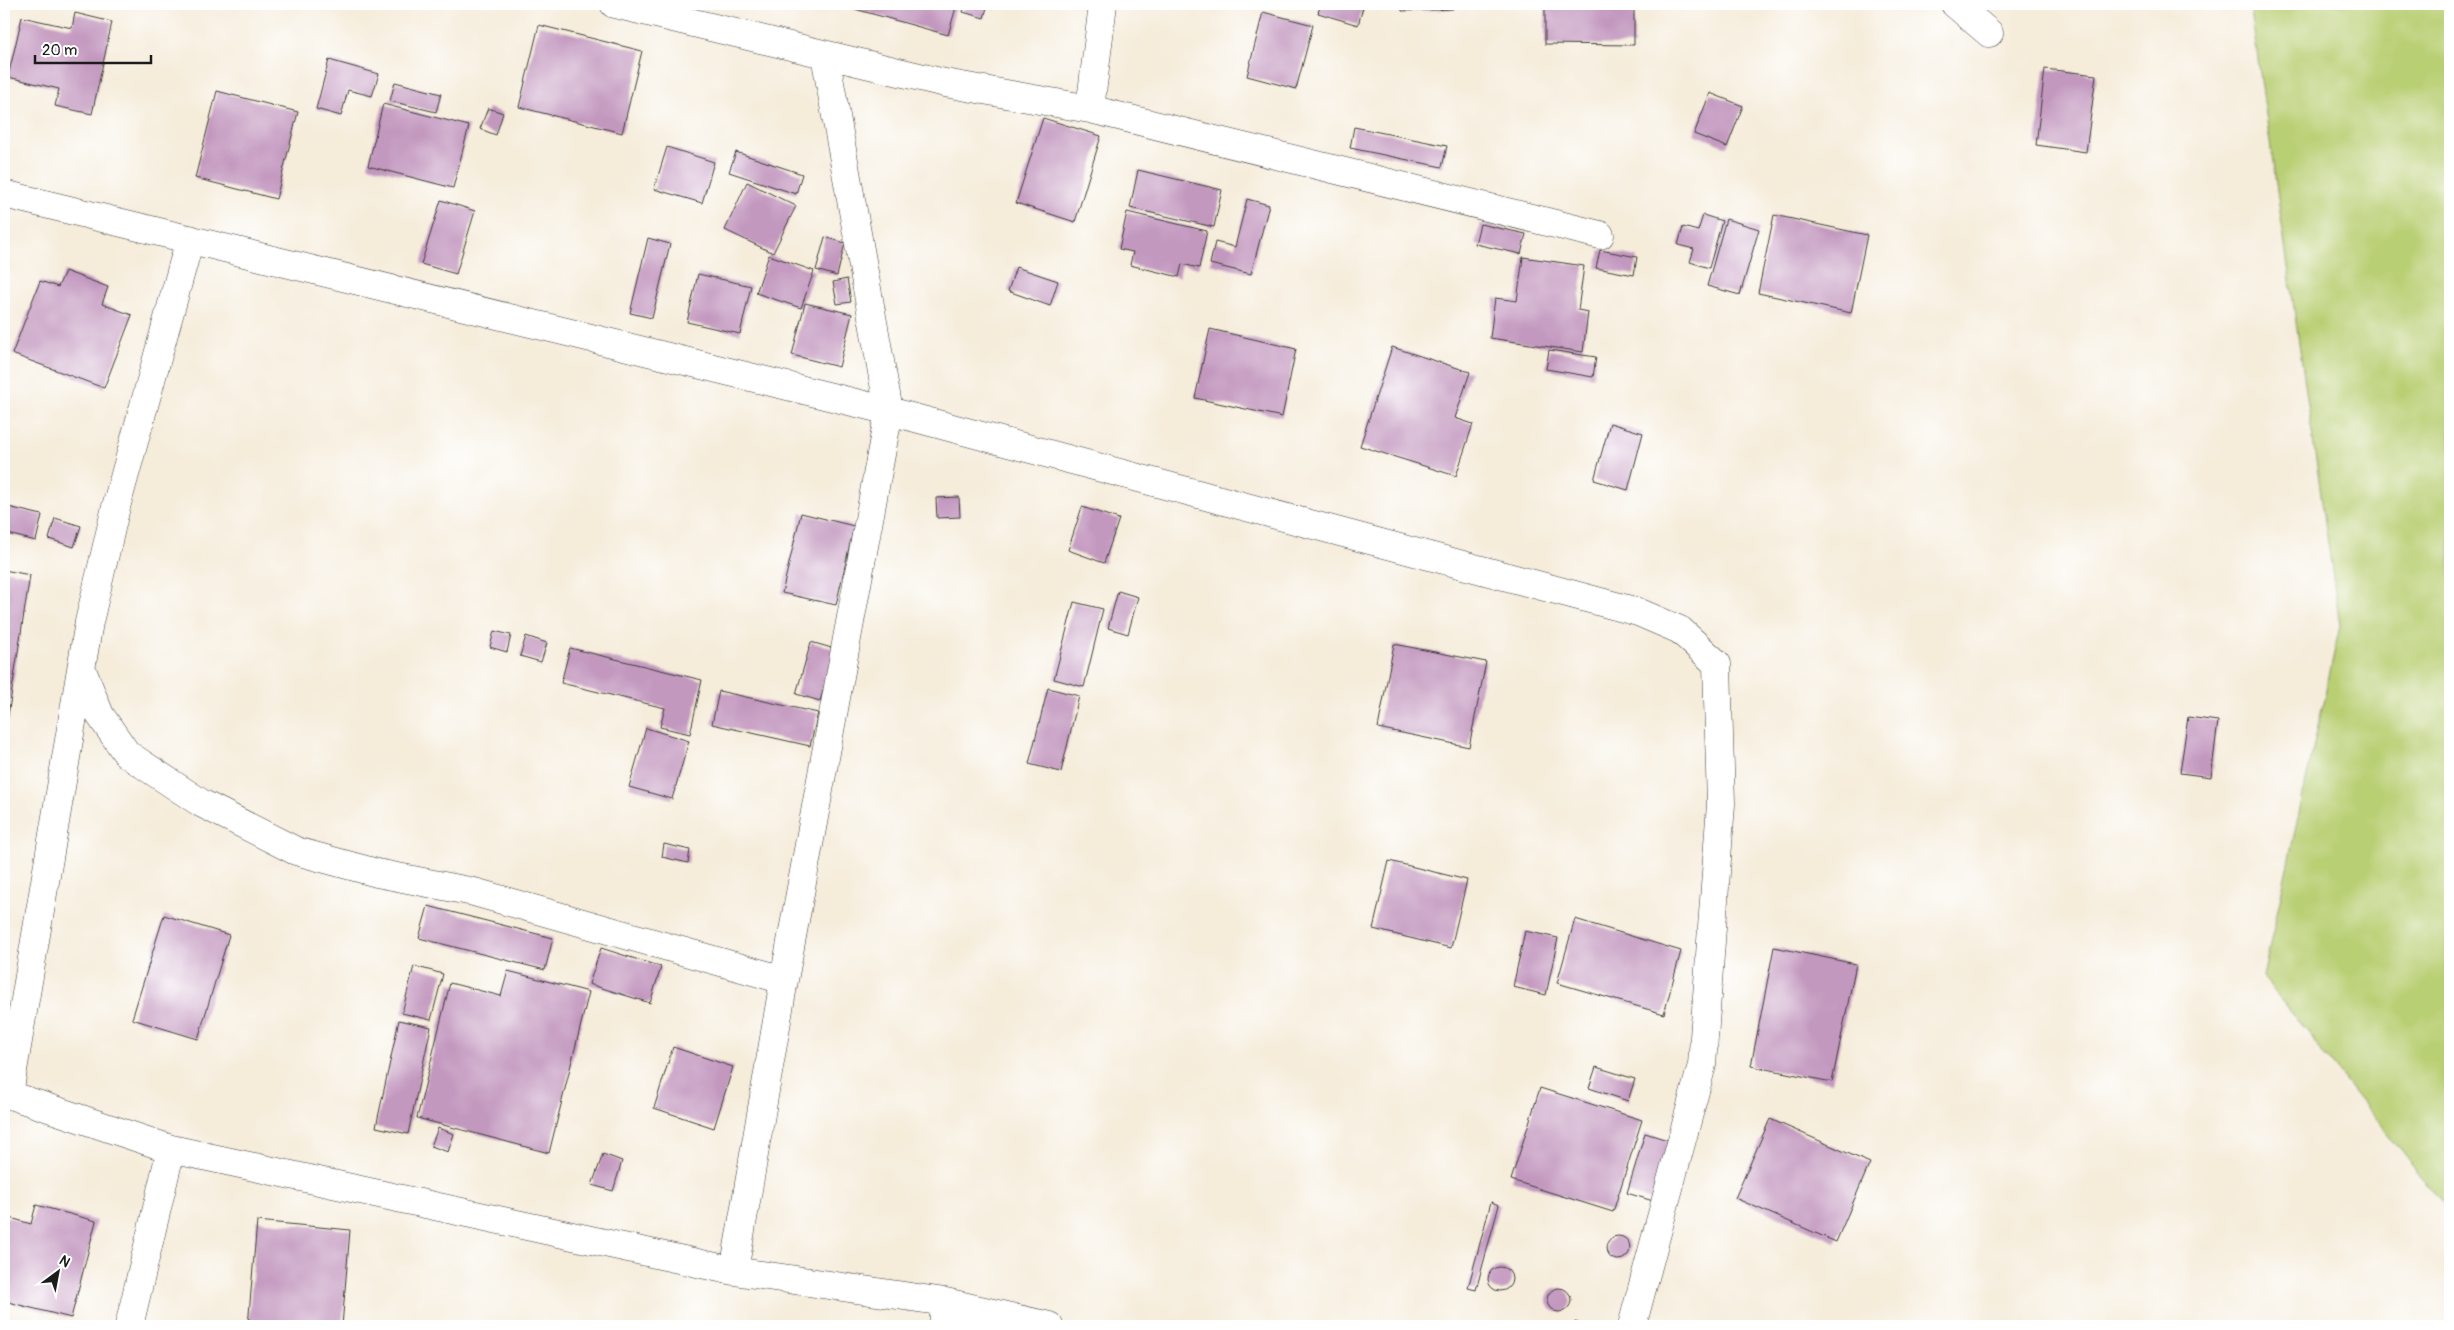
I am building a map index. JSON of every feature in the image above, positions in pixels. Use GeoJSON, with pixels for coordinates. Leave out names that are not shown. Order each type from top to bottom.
{"type":"FeatureCollection","features":[{"type":"Feature","properties":{"kind":"street"},"geometry":{"type":"LineString","coordinates":[[614,4],[945,84],[1090,109],[1600,235]]}},
{"type":"Feature","properties":{"kind":"street"},"geometry":{"type":"LineString","coordinates":[[1090,109],[1103,4]]}},
{"type":"Feature","properties":{"kind":"street"},"geometry":{"type":"LineString","coordinates":[[1955,4],[1990,32]]}},
{"type":"Feature","properties":{"kind":"street"},"geometry":{"type":"LineString","coordinates":[[734,1271],[784,980],[889,411],[825,55]]}},
{"type":"Feature","properties":{"kind":"street"},"geometry":{"type":"LineString","coordinates":[[4,194],[889,411],[1638,612],[1680,630],[1717,664],[1721,804],[1702,1065],[1632,1326]]}},
{"type":"Feature","properties":{"kind":"street"},"geometry":{"type":"LineString","coordinates":[[190,239],[116,508],[89,622],[6,1094],[171,1149],[734,1271],[944,1314],[1049,1326]]}},
{"type":"Feature","properties":{"kind":"street"},"geometry":{"type":"LineString","coordinates":[[82,669],[100,715],[127,754],[201,803],[296,852],[377,873],[474,892],[784,980]]}},
{"type":"Feature","properties":{"kind":"street"},"geometry":{"type":"LineString","coordinates":[[129,1326],[171,1149]]}},
{"type":"Feature","properties":{"kind":"green space"},"geometry":{"type":"Polygon","coordinates":[[[2250,4],[2450,4],[2450,1212],[2263,977],[2340,626],[2250,4]]]}},
{"type":"Feature","properties":{"kind":"building"},"geometry":{"type":"Polygon","coordinates":[[[837,4],[957,4],[948,35],[837,4]]]}},
{"type":"Feature","properties":{"kind":"building"},"geometry":{"type":"Polygon","coordinates":[[[965,4],[988,4],[984,18],[963,12],[965,4]]]}},
{"type":"Feature","properties":{"kind":"building"},"geometry":{"type":"Polygon","coordinates":[[[1321,4],[1364,4],[1358,25],[1318,13],[1321,4]]]}},
{"type":"Feature","properties":{"kind":"building"},"geometry":{"type":"Polygon","coordinates":[[[1401,4],[1453,4],[1453,9],[1402,11],[1401,4]]]}},
{"type":"Feature","properties":{"kind":"building"},"geometry":{"type":"Polygon","coordinates":[[[1545,4],[1634,4],[1634,45],[1545,44],[1545,4]]]}},
{"type":"Feature","properties":{"kind":"building"},"geometry":{"type":"Polygon","coordinates":[[[1263,12],[1313,25],[1296,89],[1247,76],[1263,12]]]}},
{"type":"Feature","properties":{"kind":"building"},"geometry":{"type":"Polygon","coordinates":[[[75,13],[112,22],[92,114],[55,106],[59,89],[8,77],[22,17],[72,28],[75,13]]]}},
{"type":"Feature","properties":{"kind":"building"},"geometry":{"type":"Polygon","coordinates":[[[539,25],[642,51],[622,133],[519,107],[539,25]]]}},
{"type":"Feature","properties":{"kind":"building"},"geometry":{"type":"Polygon","coordinates":[[[329,60],[379,74],[372,96],[348,90],[341,116],[316,109],[329,60]]]}},
{"type":"Feature","properties":{"kind":"building"},"geometry":{"type":"Polygon","coordinates":[[[2045,69],[2096,75],[2086,152],[2036,145],[2045,69]]]}},
{"type":"Feature","properties":{"kind":"building"},"geometry":{"type":"Polygon","coordinates":[[[395,82],[441,94],[436,112],[390,101],[395,82]]]}},
{"type":"Feature","properties":{"kind":"building"},"geometry":{"type":"Polygon","coordinates":[[[217,91],[298,112],[276,199],[195,178],[217,91]]]}},
{"type":"Feature","properties":{"kind":"building"},"geometry":{"type":"Polygon","coordinates":[[[1710,93],[1743,106],[1727,147],[1694,134],[1710,93]]]}},
{"type":"Feature","properties":{"kind":"building"},"geometry":{"type":"Polygon","coordinates":[[[383,104],[469,126],[453,188],[368,166],[383,104]]]}},
{"type":"Feature","properties":{"kind":"building"},"geometry":{"type":"Polygon","coordinates":[[[488,108],[503,113],[496,135],[480,129],[488,108]]]}},
{"type":"Feature","properties":{"kind":"building"},"geometry":{"type":"Polygon","coordinates":[[[1043,118],[1101,136],[1075,222],[1016,203],[1043,118]]]}},
{"type":"Feature","properties":{"kind":"building"},"geometry":{"type":"Polygon","coordinates":[[[1354,127],[1447,146],[1442,167],[1350,148],[1354,127]]]}},
{"type":"Feature","properties":{"kind":"building"},"geometry":{"type":"Polygon","coordinates":[[[667,147],[714,162],[702,203],[654,189],[667,147]]]}},
{"type":"Feature","properties":{"kind":"building"},"geometry":{"type":"Polygon","coordinates":[[[736,152],[802,174],[796,194],[729,172],[736,152]]]}},
{"type":"Feature","properties":{"kind":"building"},"geometry":{"type":"Polygon","coordinates":[[[1138,170],[1222,190],[1214,227],[1130,208],[1138,170]]]}},
{"type":"Feature","properties":{"kind":"building"},"geometry":{"type":"Polygon","coordinates":[[[747,182],[796,206],[773,253],[725,230],[747,182]]]}},
{"type":"Feature","properties":{"kind":"building"},"geometry":{"type":"Polygon","coordinates":[[[1247,199],[1269,205],[1251,274],[1210,264],[1215,242],[1235,247],[1247,199]]]}},
{"type":"Feature","properties":{"kind":"building"},"geometry":{"type":"Polygon","coordinates":[[[441,200],[475,211],[456,274],[421,264],[441,200]]]}},
{"type":"Feature","properties":{"kind":"building"},"geometry":{"type":"Polygon","coordinates":[[[1127,212],[1207,231],[1199,268],[1182,264],[1179,277],[1130,265],[1133,252],[1119,249],[1127,212]]]}},
{"type":"Feature","properties":{"kind":"building"},"geometry":{"type":"Polygon","coordinates":[[[1703,215],[1722,221],[1709,268],[1690,262],[1694,249],[1678,245],[1683,227],[1698,231],[1703,215]]]}},
{"type":"Feature","properties":{"kind":"building"},"geometry":{"type":"Polygon","coordinates":[[[1774,215],[1867,235],[1851,313],[1758,293],[1774,215]]]}},
{"type":"Feature","properties":{"kind":"building"},"geometry":{"type":"Polygon","coordinates":[[[1726,219],[1759,229],[1740,295],[1707,286],[1726,219]]]}},
{"type":"Feature","properties":{"kind":"building"},"geometry":{"type":"Polygon","coordinates":[[[1480,224],[1526,234],[1521,254],[1475,244],[1480,224]]]}},
{"type":"Feature","properties":{"kind":"building"},"geometry":{"type":"Polygon","coordinates":[[[825,237],[845,243],[837,276],[816,270],[825,237]]]}},
{"type":"Feature","properties":{"kind":"building"},"geometry":{"type":"Polygon","coordinates":[[[648,238],[670,244],[652,318],[630,313],[648,238]]]}},
{"type":"Feature","properties":{"kind":"building"},"geometry":{"type":"Polygon","coordinates":[[[1600,250],[1637,257],[1634,275],[1596,268],[1600,250]]]}},
{"type":"Feature","properties":{"kind":"building"},"geometry":{"type":"Polygon","coordinates":[[[769,255],[814,271],[801,308],[756,293],[769,255]]]}},
{"type":"Feature","properties":{"kind":"building"},"geometry":{"type":"Polygon","coordinates":[[[1523,257],[1584,266],[1578,310],[1588,312],[1583,352],[1490,338],[1495,298],[1517,301],[1523,257]]]}},
{"type":"Feature","properties":{"kind":"building"},"geometry":{"type":"Polygon","coordinates":[[[1016,267],[1058,281],[1050,306],[1008,291],[1016,267]]]}},
{"type":"Feature","properties":{"kind":"building"},"geometry":{"type":"Polygon","coordinates":[[[65,271],[108,287],[102,304],[132,315],[104,388],[12,354],[40,281],[58,287],[65,271]]]}},
{"type":"Feature","properties":{"kind":"building"},"geometry":{"type":"Polygon","coordinates":[[[698,274],[751,286],[740,334],[687,322],[698,274]]]}},
{"type":"Feature","properties":{"kind":"building"},"geometry":{"type":"Polygon","coordinates":[[[847,279],[851,302],[837,304],[833,282],[847,279]]]}},
{"type":"Feature","properties":{"kind":"building"},"geometry":{"type":"Polygon","coordinates":[[[805,303],[852,314],[839,367],[792,355],[805,303]]]}},
{"type":"Feature","properties":{"kind":"building"},"geometry":{"type":"Polygon","coordinates":[[[1210,329],[1296,349],[1282,417],[1195,398],[1210,329]]]}},
{"type":"Feature","properties":{"kind":"building"},"geometry":{"type":"Polygon","coordinates":[[[1392,347],[1470,372],[1455,418],[1473,424],[1456,476],[1360,446],[1392,347]]]}},
{"type":"Feature","properties":{"kind":"building"},"geometry":{"type":"Polygon","coordinates":[[[1549,350],[1596,357],[1593,377],[1546,369],[1549,350]]]}},
{"type":"Feature","properties":{"kind":"building"},"geometry":{"type":"Polygon","coordinates":[[[1610,423],[1643,433],[1628,490],[1594,480],[1610,423]]]}},
{"type":"Feature","properties":{"kind":"building"},"geometry":{"type":"Polygon","coordinates":[[[959,497],[960,517],[937,518],[936,498],[959,497]]]}},
{"type":"Feature","properties":{"kind":"building"},"geometry":{"type":"Polygon","coordinates":[[[4,506],[42,515],[36,541],[4,533],[4,506]]]}},
{"type":"Feature","properties":{"kind":"building"},"geometry":{"type":"Polygon","coordinates":[[[1082,507],[1119,519],[1104,563],[1068,550],[1082,507]]]}},
{"type":"Feature","properties":{"kind":"building"},"geometry":{"type":"Polygon","coordinates":[[[801,513],[854,526],[836,605],[782,593],[801,513]]]}},
{"type":"Feature","properties":{"kind":"building"},"geometry":{"type":"Polygon","coordinates":[[[55,518],[81,526],[74,547],[49,539],[55,518]]]}},
{"type":"Feature","properties":{"kind":"building"},"geometry":{"type":"Polygon","coordinates":[[[4,570],[30,575],[5,735],[4,735],[4,570]]]}},
{"type":"Feature","properties":{"kind":"building"},"geometry":{"type":"Polygon","coordinates":[[[1118,591],[1138,597],[1128,634],[1108,628],[1118,591]]]}},
{"type":"Feature","properties":{"kind":"building"},"geometry":{"type":"Polygon","coordinates":[[[1074,602],[1103,609],[1084,687],[1054,679],[1074,602]]]}},
{"type":"Feature","properties":{"kind":"building"},"geometry":{"type":"Polygon","coordinates":[[[494,631],[511,635],[507,652],[490,647],[494,631]]]}},
{"type":"Feature","properties":{"kind":"building"},"geometry":{"type":"Polygon","coordinates":[[[526,636],[547,643],[541,662],[520,656],[526,636]]]}},
{"type":"Feature","properties":{"kind":"building"},"geometry":{"type":"Polygon","coordinates":[[[811,642],[835,649],[820,701],[796,694],[811,642]]]}},
{"type":"Feature","properties":{"kind":"building"},"geometry":{"type":"Polygon","coordinates":[[[1394,644],[1486,662],[1469,747],[1378,728],[1394,644]]]}},
{"type":"Feature","properties":{"kind":"building"},"geometry":{"type":"Polygon","coordinates":[[[570,648],[702,680],[690,734],[660,727],[665,708],[561,683],[570,648]]]}},
{"type":"Feature","properties":{"kind":"building"},"geometry":{"type":"Polygon","coordinates":[[[1048,688],[1079,696],[1061,772],[1029,764],[1048,688]]]}},
{"type":"Feature","properties":{"kind":"building"},"geometry":{"type":"Polygon","coordinates":[[[719,691],[818,713],[810,746],[712,724],[719,691]]]}},
{"type":"Feature","properties":{"kind":"building"},"geometry":{"type":"Polygon","coordinates":[[[2188,717],[2218,721],[2211,777],[2180,773],[2188,717]]]}},
{"type":"Feature","properties":{"kind":"building"},"geometry":{"type":"Polygon","coordinates":[[[646,728],[689,741],[672,799],[629,787],[646,728]]]}},
{"type":"Feature","properties":{"kind":"building"},"geometry":{"type":"Polygon","coordinates":[[[664,844],[690,850],[688,863],[662,857],[664,844]]]}},
{"type":"Feature","properties":{"kind":"building"},"geometry":{"type":"Polygon","coordinates":[[[1389,861],[1467,880],[1451,948],[1373,929],[1389,861]]]}},
{"type":"Feature","properties":{"kind":"building"},"geometry":{"type":"Polygon","coordinates":[[[428,906],[553,938],[545,970],[419,938],[428,906]]]}},
{"type":"Feature","properties":{"kind":"building"},"geometry":{"type":"Polygon","coordinates":[[[164,915],[229,935],[198,1039],[132,1019],[164,915]]]}},
{"type":"Feature","properties":{"kind":"building"},"geometry":{"type":"Polygon","coordinates":[[[1575,919],[1681,951],[1664,1014],[1557,983],[1575,919]]]}},
{"type":"Feature","properties":{"kind":"building"},"geometry":{"type":"Polygon","coordinates":[[[1525,931],[1558,938],[1546,995],[1513,987],[1525,931]]]}},
{"type":"Feature","properties":{"kind":"building"},"geometry":{"type":"Polygon","coordinates":[[[1774,947],[1856,964],[1832,1082],[1751,1066],[1774,947]]]}},
{"type":"Feature","properties":{"kind":"building"},"geometry":{"type":"Polygon","coordinates":[[[601,948],[661,967],[650,1003],[589,984],[601,948]]]}},
{"type":"Feature","properties":{"kind":"building"},"geometry":{"type":"Polygon","coordinates":[[[414,966],[443,974],[431,1020],[402,1013],[414,966]]]}},
{"type":"Feature","properties":{"kind":"building"},"geometry":{"type":"Polygon","coordinates":[[[508,971],[589,992],[549,1153],[417,1118],[450,983],[501,996],[508,971]]]}},
{"type":"Feature","properties":{"kind":"building"},"geometry":{"type":"Polygon","coordinates":[[[399,1020],[431,1027],[408,1134],[376,1127],[399,1020]]]}},
{"type":"Feature","properties":{"kind":"building"},"geometry":{"type":"Polygon","coordinates":[[[673,1047],[733,1067],[714,1128],[654,1108],[673,1047]]]}},
{"type":"Feature","properties":{"kind":"building"},"geometry":{"type":"Polygon","coordinates":[[[1596,1067],[1635,1079],[1628,1101],[1589,1088],[1596,1067]]]}},
{"type":"Feature","properties":{"kind":"building"},"geometry":{"type":"Polygon","coordinates":[[[1540,1088],[1642,1120],[1613,1212],[1511,1180],[1540,1088]]]}},
{"type":"Feature","properties":{"kind":"building"},"geometry":{"type":"Polygon","coordinates":[[[1770,1119],[1870,1163],[1836,1242],[1735,1198],[1770,1119]]]}},
{"type":"Feature","properties":{"kind":"building"},"geometry":{"type":"Polygon","coordinates":[[[438,1128],[454,1134],[448,1152],[431,1146],[438,1128]]]}},
{"type":"Feature","properties":{"kind":"building"},"geometry":{"type":"Polygon","coordinates":[[[1645,1133],[1671,1141],[1653,1201],[1627,1193],[1645,1133]]]}},
{"type":"Feature","properties":{"kind":"building"},"geometry":{"type":"Polygon","coordinates":[[[603,1154],[622,1161],[613,1191],[592,1185],[603,1154]]]}},
{"type":"Feature","properties":{"kind":"building"},"geometry":{"type":"Polygon","coordinates":[[[1491,1202],[1499,1205],[1476,1290],[1468,1288],[1491,1202]]]}},
{"type":"Feature","properties":{"kind":"building"},"geometry":{"type":"Polygon","coordinates":[[[36,1205],[96,1221],[71,1318],[4,1301],[4,1216],[31,1224],[36,1205]]]}},
{"type":"Feature","properties":{"kind":"building"},"geometry":{"type":"Polygon","coordinates":[[[257,1221],[350,1230],[342,1326],[248,1326],[257,1221]]]}},
{"type":"Feature","properties":{"kind":"building"},"geometry":{"type":"Polygon","coordinates":[[[1618,1236],[1627,1239],[1630,1248],[1627,1257],[1618,1260],[1609,1257],[1606,1248],[1609,1239],[1618,1236]]]}},
{"type":"Feature","properties":{"kind":"building"},"geometry":{"type":"Polygon","coordinates":[[[1500,1267],[1509,1270],[1512,1279],[1509,1288],[1500,1291],[1491,1288],[1488,1279],[1491,1270],[1500,1267]]]}},
{"type":"Feature","properties":{"kind":"building"},"geometry":{"type":"Polygon","coordinates":[[[1559,1288],[1568,1291],[1571,1300],[1568,1309],[1559,1312],[1550,1309],[1547,1300],[1550,1291],[1559,1288]]]}},
{"type":"Feature","properties":{"kind":"building"},"geometry":{"type":"Polygon","coordinates":[[[1575,1322],[1588,1326],[1574,1326],[1575,1322]]]}}]}
